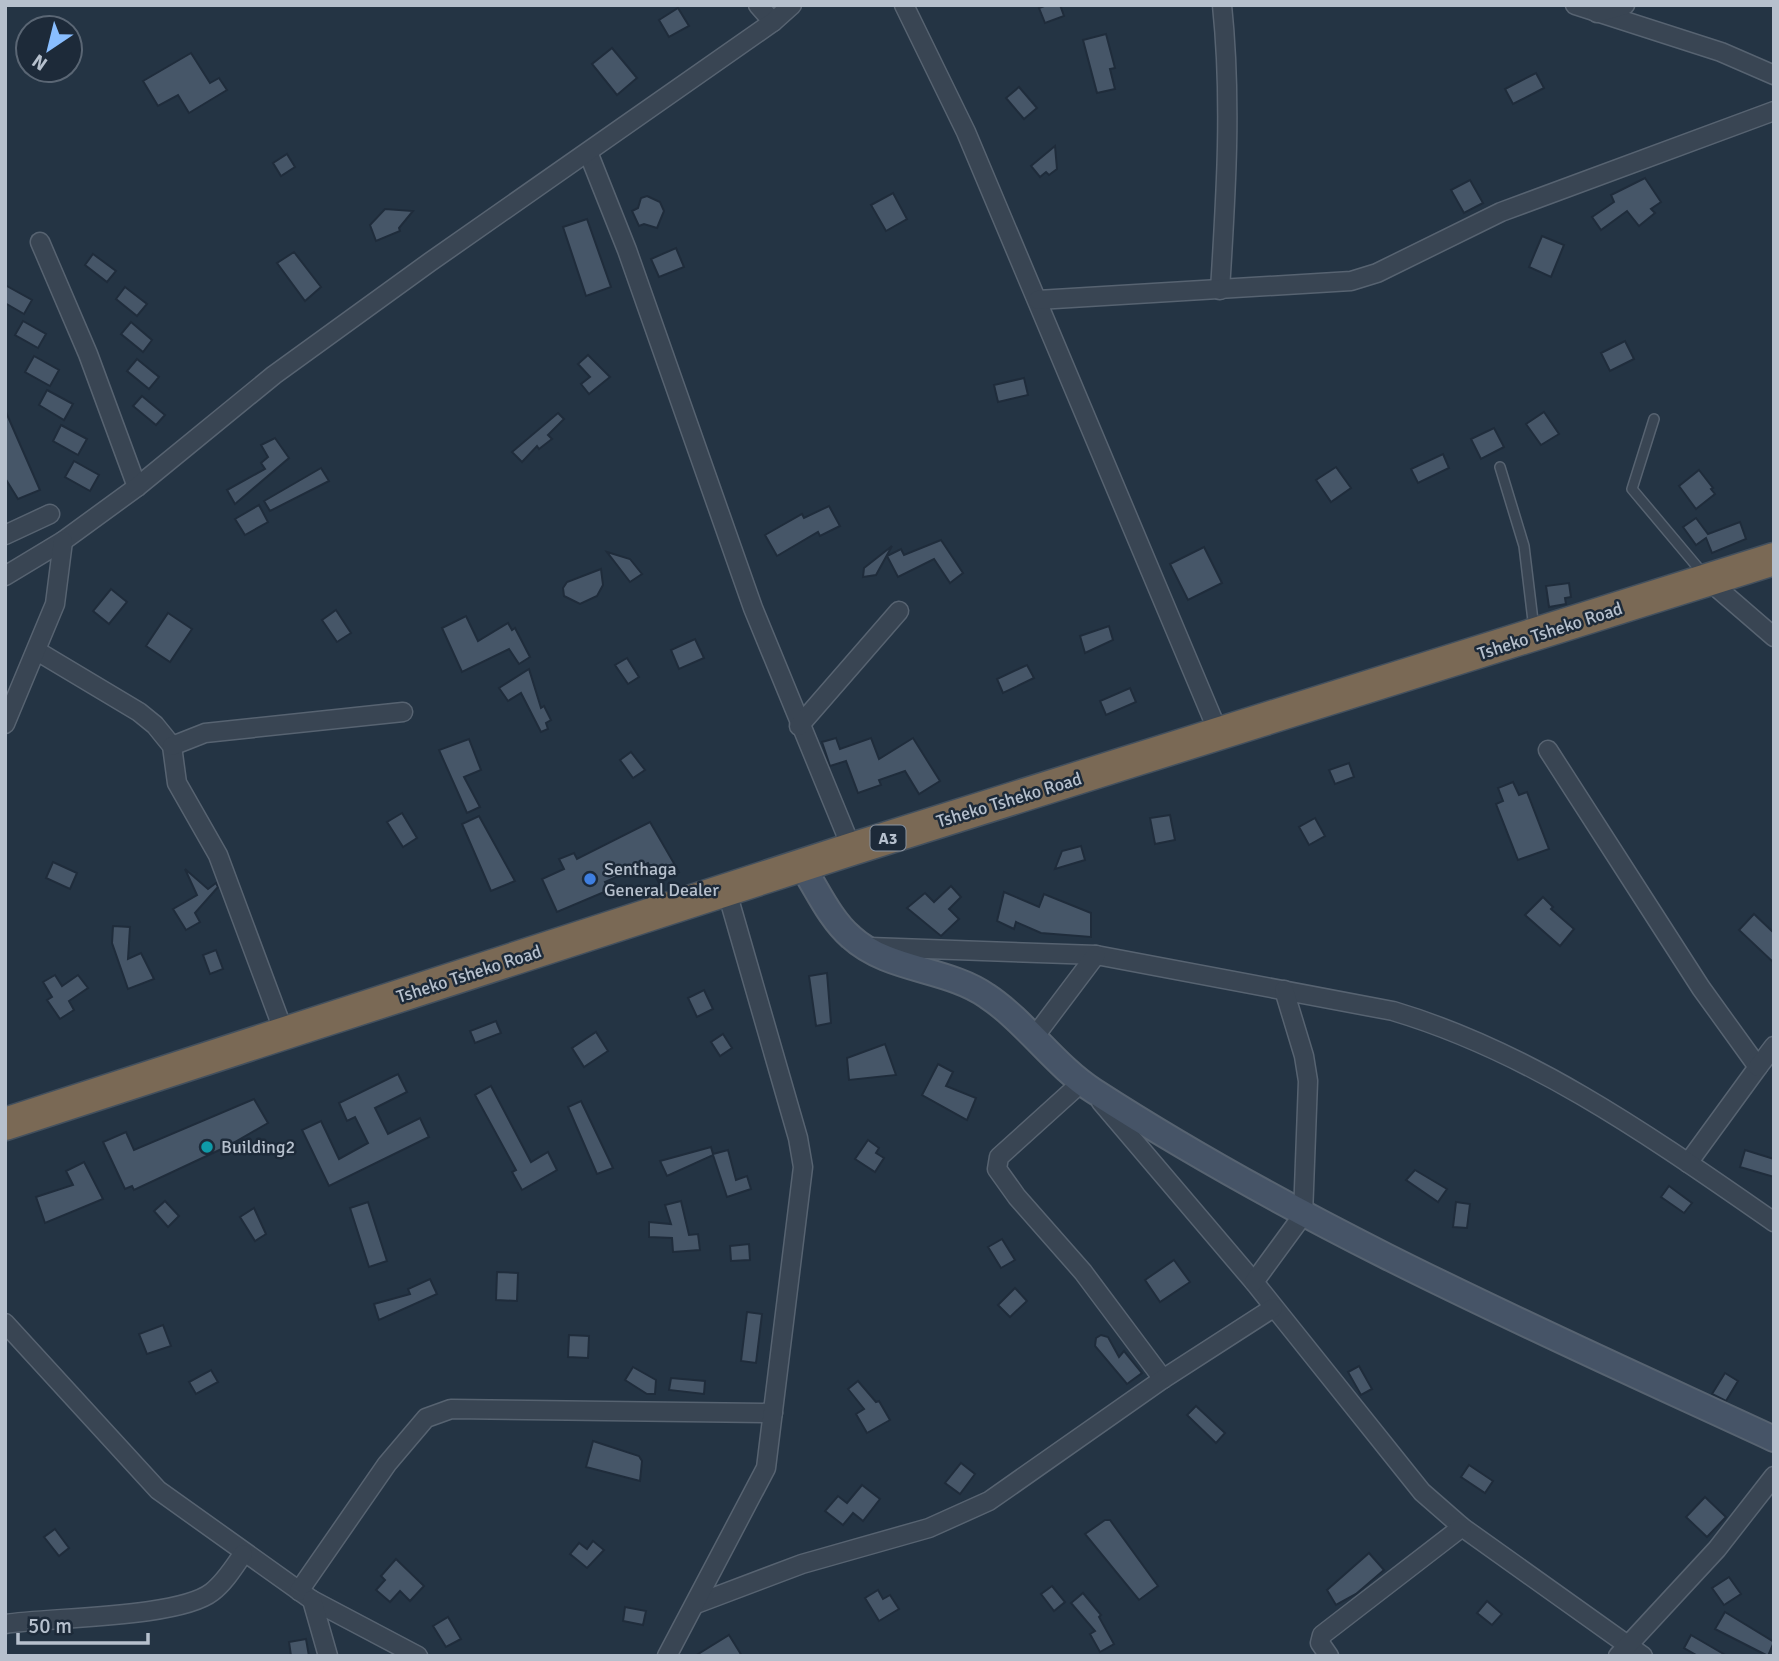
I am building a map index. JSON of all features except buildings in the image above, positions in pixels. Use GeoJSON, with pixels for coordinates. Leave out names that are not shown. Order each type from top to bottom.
{"type":"FeatureCollection","features":[{"type":"Feature","properties":{"kind":"highway","name":"Tsheko Tsheko Road"},"geometry":{"type":"LineString","coordinates":[[5,1124],[727,892],[852,849],[1774,559]]}},
{"type":"Feature","properties":{"kind":"street"},"geometry":{"type":"LineString","coordinates":[[758,5],[773,22]]}},
{"type":"Feature","properties":{"kind":"street"},"geometry":{"type":"LineString","coordinates":[[5,576],[63,541],[137,487],[274,375],[773,22],[792,5]]}},
{"type":"Feature","properties":{"kind":"street"},"geometry":{"type":"LineString","coordinates":[[904,5],[966,132],[1038,300],[1120,505],[1219,734]]}},
{"type":"Feature","properties":{"kind":"street"},"geometry":{"type":"LineString","coordinates":[[1220,290],[1226,188],[1228,69],[1222,5]]}},
{"type":"Feature","properties":{"kind":"street"},"geometry":{"type":"LineString","coordinates":[[1575,5],[1721,52],[1774,75]]}},
{"type":"Feature","properties":{"kind":"street"},"geometry":{"type":"LineString","coordinates":[[1597,13],[1625,5]]}},
{"type":"Feature","properties":{"kind":"street"},"geometry":{"type":"LineString","coordinates":[[1038,300],[1323,285],[1377,273],[1502,212],[1774,111]]}},
{"type":"Feature","properties":{"kind":"street"},"geometry":{"type":"LineString","coordinates":[[588,152],[799,726],[837,805],[852,849]]}},
{"type":"Feature","properties":{"kind":"street"},"geometry":{"type":"LineString","coordinates":[[40,242],[88,354],[137,487]]}},
{"type":"Feature","properties":{"kind":"street"},"geometry":{"type":"LineString","coordinates":[[5,536],[50,514]]}},
{"type":"Feature","properties":{"kind":"street"},"geometry":{"type":"LineString","coordinates":[[5,724],[37,651],[58,592],[63,541]]}},
{"type":"Feature","properties":{"kind":"street"},"geometry":{"type":"LineString","coordinates":[[1708,580],[1774,637]]}},
{"type":"Feature","properties":{"kind":"street"},"geometry":{"type":"LineString","coordinates":[[799,726],[899,611]]}},
{"type":"Feature","properties":{"kind":"street"},"geometry":{"type":"LineString","coordinates":[[37,651],[139,712],[155,725],[172,746],[177,783],[218,855],[285,1035]]}},
{"type":"Feature","properties":{"kind":"street"},"geometry":{"type":"LineString","coordinates":[[172,746],[205,733],[403,712]]}},
{"type":"Feature","properties":{"kind":"street"},"geometry":{"type":"LineString","coordinates":[[1548,750],[1694,977],[1758,1067]]}},
{"type":"Feature","properties":{"kind":"street"},"geometry":{"type":"LineString","coordinates":[[802,866],[848,935],[866,947],[897,961],[978,989],[1035,1036],[1086,1085],[1254,1282],[1422,1492],[1462,1527],[1630,1653],[1774,1476]]}},
{"type":"Feature","properties":{"kind":"street"},"geometry":{"type":"LineString","coordinates":[[667,1656],[764,1473],[771,1451],[803,1154],[727,892]]}},
{"type":"Feature","properties":{"kind":"street"},"geometry":{"type":"LineString","coordinates":[[866,947],[1096,956],[1284,990],[1420,1019],[1573,1088],[1774,1222]]}},
{"type":"Feature","properties":{"kind":"street"},"geometry":{"type":"LineString","coordinates":[[1035,1036],[1096,956]]}},
{"type":"Feature","properties":{"kind":"street"},"geometry":{"type":"LineString","coordinates":[[1254,1282],[1303,1215],[1308,1081],[1304,1056],[1284,990]]}},
{"type":"Feature","properties":{"kind":"street"},"geometry":{"type":"LineString","coordinates":[[1688,1163],[1774,1046]]}},
{"type":"Feature","properties":{"kind":"street"},"geometry":{"type":"LineString","coordinates":[[1086,1085],[1303,1215],[1532,1327],[1774,1439]]}},
{"type":"Feature","properties":{"kind":"street"},"geometry":{"type":"LineString","coordinates":[[1086,1085],[999,1157],[997,1169],[1010,1189],[1083,1272],[1163,1379]]}},
{"type":"Feature","properties":{"kind":"street"},"geometry":{"type":"LineString","coordinates":[[696,1604],[802,1564],[929,1528],[989,1501],[1163,1379],[1273,1308]]}},
{"type":"Feature","properties":{"kind":"street"},"geometry":{"type":"LineString","coordinates":[[5,1323],[158,1490],[243,1554],[306,1596],[418,1656]]}},
{"type":"Feature","properties":{"kind":"street"},"geometry":{"type":"LineString","coordinates":[[306,1596],[387,1464],[419,1425],[436,1412],[464,1409],[773,1413]]}},
{"type":"Feature","properties":{"kind":"street"},"geometry":{"type":"LineString","coordinates":[[1329,1656],[1320,1643],[1322,1635],[1462,1527]]}},
{"type":"Feature","properties":{"kind":"street"},"geometry":{"type":"LineString","coordinates":[[5,1623],[126,1613],[201,1598],[226,1578],[243,1554]]}},
{"type":"Feature","properties":{"kind":"street"},"geometry":{"type":"LineString","coordinates":[[306,1596],[328,1656]]}},
{"type":"Feature","properties":{"kind":"lane"},"geometry":{"type":"LineString","coordinates":[[1654,419],[1632,489],[1708,580]]}},
{"type":"Feature","properties":{"kind":"lane"},"geometry":{"type":"LineString","coordinates":[[1500,467],[1524,546],[1535,636]]}},
{"type":"Feature","properties":{"kind":"place","name":"Senthaga General Dealer"},"geometry":{"type":"Point","coordinates":[590,879]}},
{"type":"Feature","properties":{"kind":"place","name":"Building2"},"geometry":{"type":"Point","coordinates":[207,1147]}}]}
